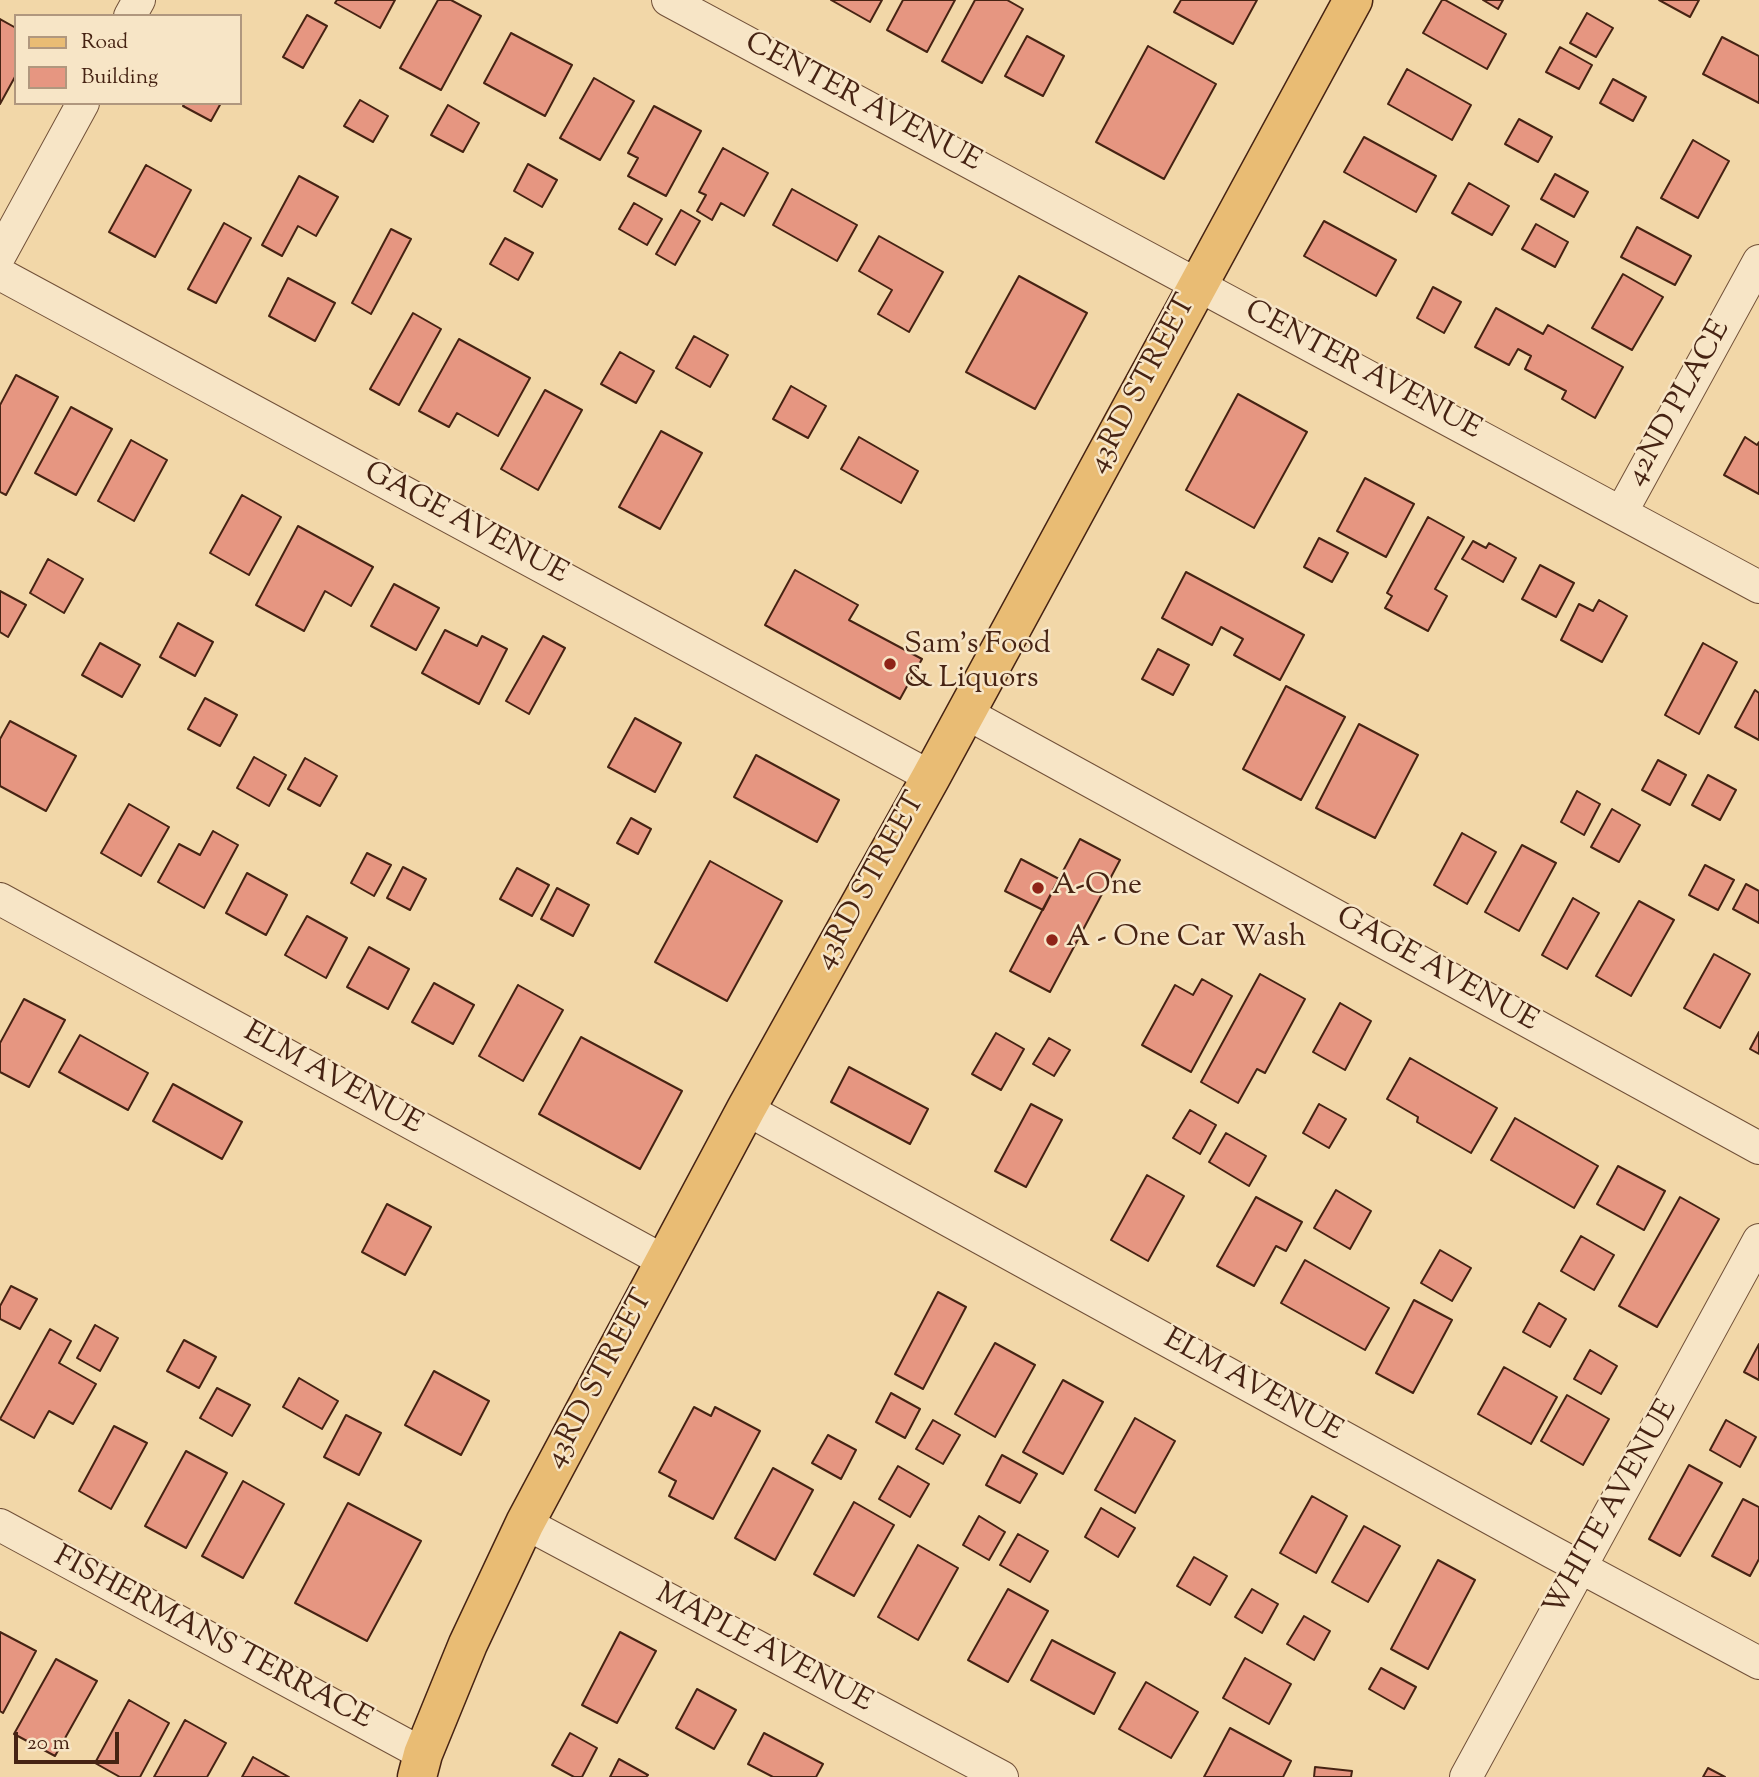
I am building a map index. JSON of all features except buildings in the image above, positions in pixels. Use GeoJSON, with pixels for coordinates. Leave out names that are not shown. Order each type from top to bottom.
{"type":"FeatureCollection","features":[{"type":"Feature","properties":{"kind":"main road","name":"43RD STREET"},"geometry":{"type":"LineString","coordinates":[[420,1766],[468,1644],[525,1523],[746,1109],[931,777],[1353,0]]}},
{"type":"Feature","properties":{"kind":"street","name":"CENTER AVENUE"},"geometry":{"type":"LineString","coordinates":[[668,0],[1759,587]]}},
{"type":"Feature","properties":{"kind":"street"},"geometry":{"type":"LineString","coordinates":[[0,255],[82,105]]}},
{"type":"Feature","properties":{"kind":"street","name":"42ND PLACE"},"geometry":{"type":"LineString","coordinates":[[1622,511],[1759,261]]}},
{"type":"Feature","properties":{"kind":"street","name":"GAGE AVENUE"},"geometry":{"type":"LineString","coordinates":[[0,274],[931,777]]}},
{"type":"Feature","properties":{"kind":"street","name":"GAGE AVENUE"},"geometry":{"type":"LineString","coordinates":[[966,713],[1759,1148]]}},
{"type":"Feature","properties":{"kind":"street","name":"ELM AVENUE"},"geometry":{"type":"LineString","coordinates":[[0,899],[664,1261]]}},
{"type":"Feature","properties":{"kind":"street","name":"ELM AVENUE"},"geometry":{"type":"LineString","coordinates":[[746,1109],[1759,1663]]}},
{"type":"Feature","properties":{"kind":"street","name":"WHITE AVENUE"},"geometry":{"type":"LineString","coordinates":[[1466,1777],[1759,1240]]}},
{"type":"Feature","properties":{"kind":"street","name":"MAPLE AVENUE"},"geometry":{"type":"LineString","coordinates":[[525,1523],[1002,1777]]}},
{"type":"Feature","properties":{"kind":"street","name":"FISHERMANS TERRACE"},"geometry":{"type":"LineString","coordinates":[[0,1525],[420,1766]]}},
{"type":"Feature","properties":{"kind":"place","name":"Sam's Food & Liquors"},"geometry":{"type":"Point","coordinates":[890,664]}},
{"type":"Feature","properties":{"kind":"place","name":"A-One"},"geometry":{"type":"Point","coordinates":[1038,888]}},
{"type":"Feature","properties":{"kind":"place","name":"A - One Car Wash"},"geometry":{"type":"Point","coordinates":[1052,940]}}]}
